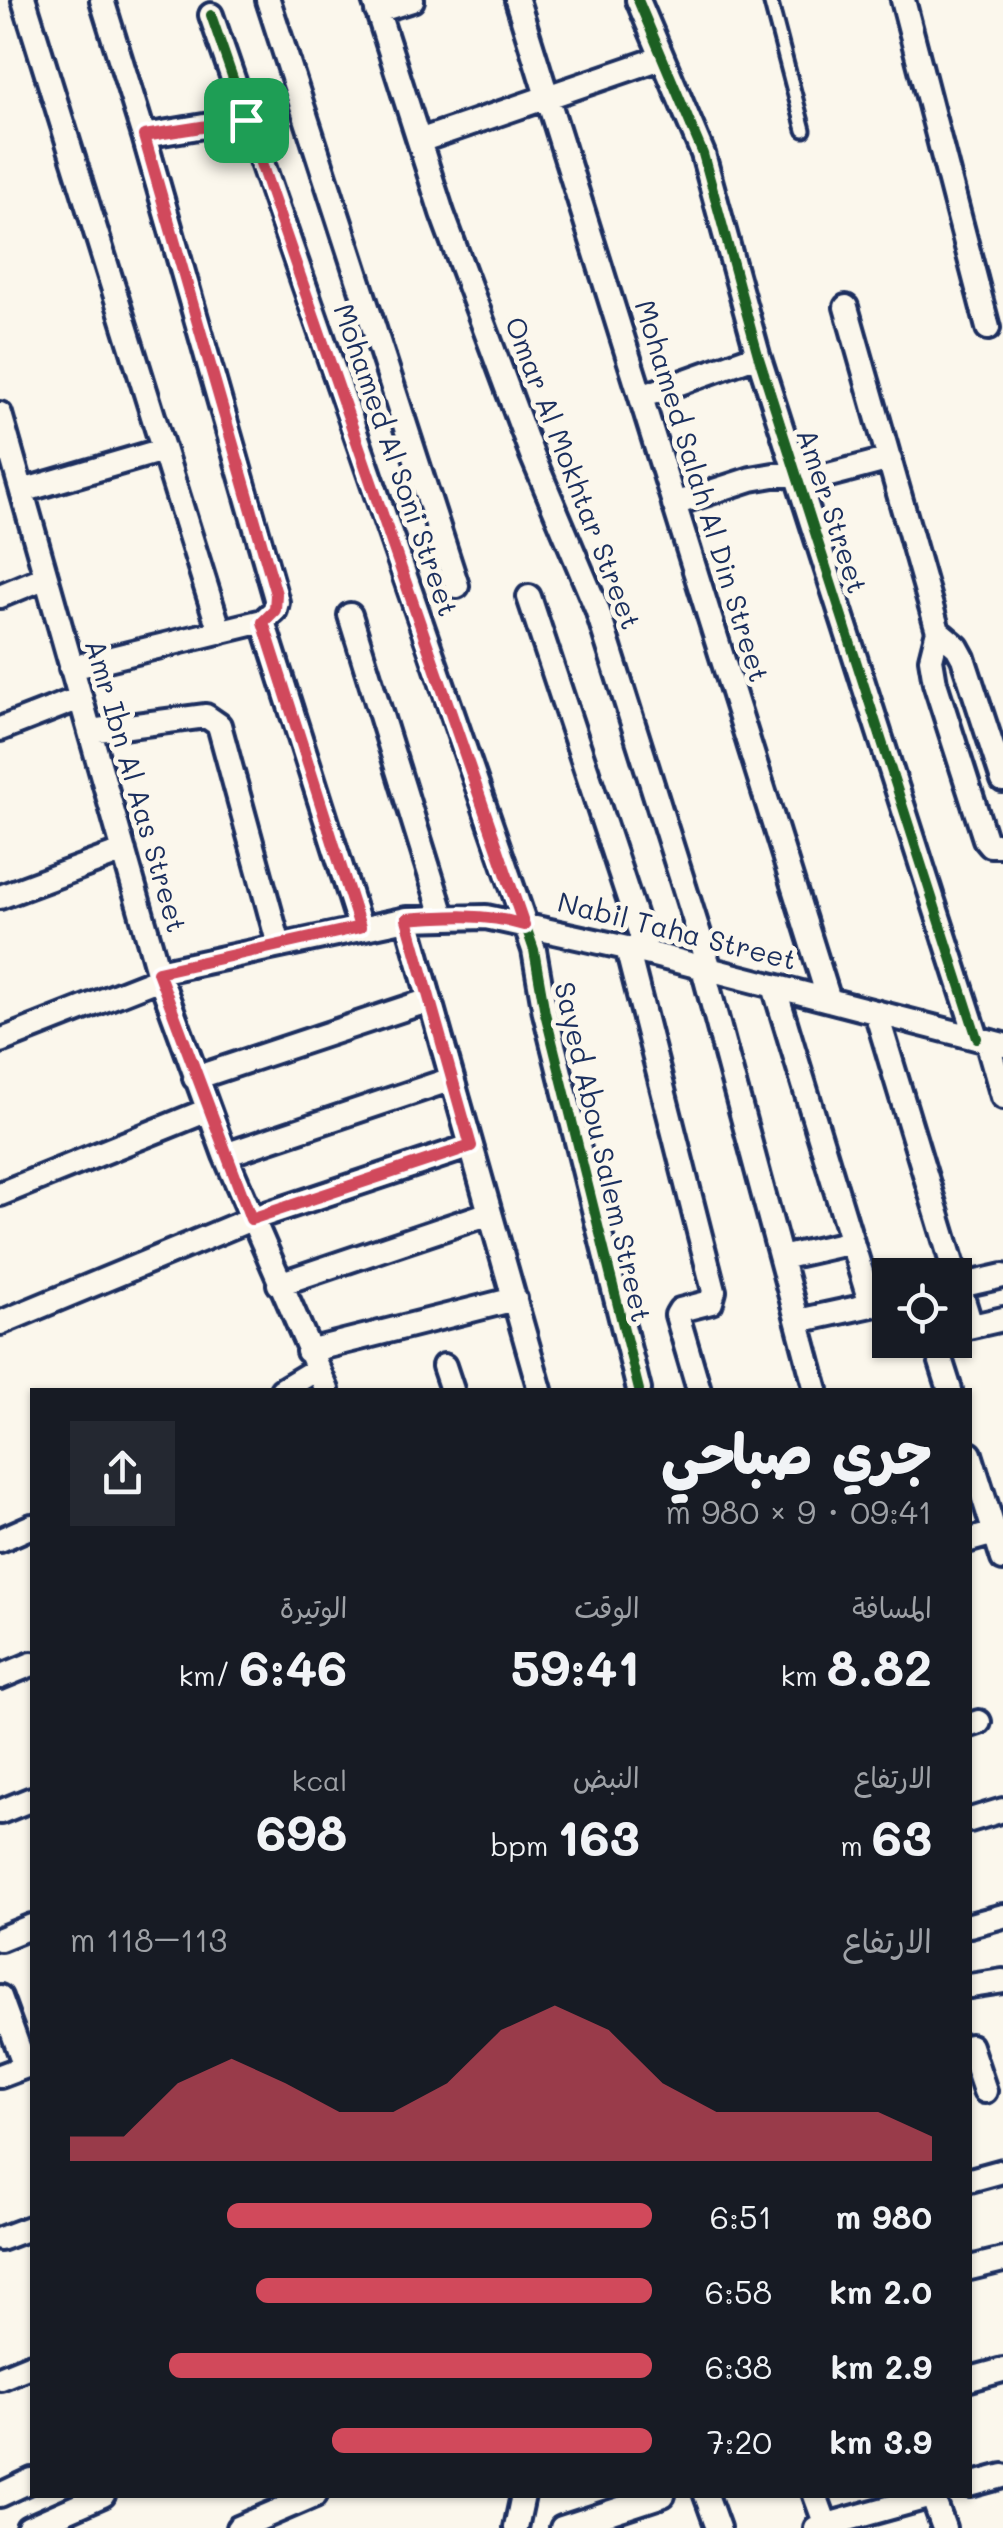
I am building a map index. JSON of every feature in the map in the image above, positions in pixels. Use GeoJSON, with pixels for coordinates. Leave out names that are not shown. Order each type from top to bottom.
{"type":"FeatureCollection","features":[{"type":"Feature","properties":{"kind":"street"},"geometry":{"type":"LineString","coordinates":[[24,0],[220,632]]}},
{"type":"Feature","properties":{"kind":"street"},"geometry":{"type":"LineString","coordinates":[[71,668],[263,622],[275,610],[276,594],[102,0]]}},
{"type":"Feature","properties":{"kind":"street"},"geometry":{"type":"LineString","coordinates":[[268,0],[457,586]]}},
{"type":"Feature","properties":{"kind":"street"},"geometry":{"type":"LineString","coordinates":[[375,6],[412,0]]}},
{"type":"Feature","properties":{"kind":"street","name":"Mohamed Salah Al Din Street"},"geometry":{"type":"LineString","coordinates":[[517,0],[829,1000]]}},
{"type":"Feature","properties":{"kind":"street","name":"Amer Street"},"geometry":{"type":"LineString","coordinates":[[638,0],[703,154],[758,356],[989,1041],[1003,1097]]}},
{"type":"Feature","properties":{"kind":"street"},"geometry":{"type":"LineString","coordinates":[[903,0],[988,328]]}},
{"type":"Feature","properties":{"kind":"street","name":"Omar Al Mokhtar Street"},"geometry":{"type":"LineString","coordinates":[[375,6],[419,141],[532,454],[597,609],[706,968],[815,1388]]}},
{"type":"Feature","properties":{"kind":"street","name":"Mohamed Al Soni Street"},"geometry":{"type":"LineString","coordinates":[[211,14],[524,925]]}},
{"type":"Feature","properties":{"kind":"street"},"geometry":{"type":"LineString","coordinates":[[419,141],[662,58]]}},
{"type":"Feature","properties":{"kind":"street"},"geometry":{"type":"LineString","coordinates":[[144,136],[246,120]]}},
{"type":"Feature","properties":{"kind":"street"},"geometry":{"type":"LineString","coordinates":[[846,306],[938,631],[931,660],[935,683],[985,839],[990,845],[1003,845]]}},
{"type":"Feature","properties":{"kind":"street"},"geometry":{"type":"LineString","coordinates":[[641,397],[758,356]]}},
{"type":"Feature","properties":{"kind":"street","name":"Amr Ibn Al Aas Street"},"geometry":{"type":"LineString","coordinates":[[0,414],[7,467],[22,491],[159,975],[225,1155],[317,1370]]}},
{"type":"Feature","properties":{"kind":"street"},"geometry":{"type":"LineString","coordinates":[[22,491],[163,450]]}},
{"type":"Feature","properties":{"kind":"street"},"geometry":{"type":"LineString","coordinates":[[674,504],[751,479],[845,472],[890,459]]}},
{"type":"Feature","properties":{"kind":"street"},"geometry":{"type":"LineString","coordinates":[[0,596],[46,577]]}},
{"type":"Feature","properties":{"kind":"street"},"geometry":{"type":"LineString","coordinates":[[529,597],[637,950],[714,1291],[711,1302],[678,1312],[698,1388]]}},
{"type":"Feature","properties":{"kind":"street"},"geometry":{"type":"LineString","coordinates":[[350,615],[444,916]]}},
{"type":"Feature","properties":{"kind":"street"},"geometry":{"type":"LineString","coordinates":[[263,622],[360,927]]}},
{"type":"Feature","properties":{"kind":"street"},"geometry":{"type":"LineString","coordinates":[[938,631],[957,647],[963,658],[1003,780]]}},
{"type":"Feature","properties":{"kind":"street"},"geometry":{"type":"LineString","coordinates":[[0,728],[80,698]]}},
{"type":"Feature","properties":{"kind":"street"},"geometry":{"type":"LineString","coordinates":[[90,731],[206,716],[219,725],[278,945]]}},
{"type":"Feature","properties":{"kind":"street"},"geometry":{"type":"LineString","coordinates":[[0,897],[124,851]]}},
{"type":"Feature","properties":{"kind":"street","name":"Nabil Taha Street"},"geometry":{"type":"LineString","coordinates":[[0,1041],[159,975],[360,927],[444,916],[486,917],[637,950],[989,1041]]}},
{"type":"Feature","properties":{"kind":"street"},"geometry":{"type":"LineString","coordinates":[[407,919],[539,1388]]}},
{"type":"Feature","properties":{"kind":"street","name":"Sayed Abou Salem Street"},"geometry":{"type":"LineString","coordinates":[[524,925],[534,950],[545,1013],[639,1388]]}},
{"type":"Feature","properties":{"kind":"street"},"geometry":{"type":"LineString","coordinates":[[774,986],[852,1242],[872,1286]]}},
{"type":"Feature","properties":{"kind":"street"},"geometry":{"type":"LineString","coordinates":[[196,1078],[430,1000]]}},
{"type":"Feature","properties":{"kind":"street"},"geometry":{"type":"LineString","coordinates":[[876,1012],[949,1258]]}},
{"type":"Feature","properties":{"kind":"street"},"geometry":{"type":"LineString","coordinates":[[225,1155],[452,1079]]}},
{"type":"Feature","properties":{"kind":"street"},"geometry":{"type":"LineString","coordinates":[[0,1194],[208,1110]]}},
{"type":"Feature","properties":{"kind":"street"},"geometry":{"type":"LineString","coordinates":[[0,1323],[251,1219],[471,1146]]}},
{"type":"Feature","properties":{"kind":"street"},"geometry":{"type":"LineString","coordinates":[[278,1284],[490,1213]]}},
{"type":"Feature","properties":{"kind":"street"},"geometry":{"type":"LineString","coordinates":[[781,1258],[852,1242]]}},
{"type":"Feature","properties":{"kind":"street"},"geometry":{"type":"LineString","coordinates":[[972,1283],[1003,1276]]}},
{"type":"Feature","properties":{"kind":"street"},"geometry":{"type":"LineString","coordinates":[[286,1388],[317,1370],[515,1300]]}},
{"type":"Feature","properties":{"kind":"street"},"geometry":{"type":"LineString","coordinates":[[798,1321],[872,1305]]}},
{"type":"Feature","properties":{"kind":"street"},"geometry":{"type":"LineString","coordinates":[[972,1326],[1003,1320]]}},
{"type":"Feature","properties":{"kind":"street"},"geometry":{"type":"LineString","coordinates":[[940,1358],[949,1388]]}},
{"type":"Feature","properties":{"kind":"street"},"geometry":{"type":"LineString","coordinates":[[444,1366],[451,1388]]}},
{"type":"Feature","properties":{"kind":"street"},"geometry":{"type":"LineString","coordinates":[[972,1460],[1003,1559]]}},
{"type":"Feature","properties":{"kind":"street"},"geometry":{"type":"LineString","coordinates":[[0,1540],[30,1527]]}},
{"type":"Feature","properties":{"kind":"street"},"geometry":{"type":"LineString","coordinates":[[972,1539],[995,1533]]}},
{"type":"Feature","properties":{"kind":"street"},"geometry":{"type":"LineString","coordinates":[[0,1676],[30,1665]]}},
{"type":"Feature","properties":{"kind":"street"},"geometry":{"type":"LineString","coordinates":[[0,1812],[30,1800]]}},
{"type":"Feature","properties":{"kind":"street"},"geometry":{"type":"LineString","coordinates":[[972,1819],[1003,1810]]}},
{"type":"Feature","properties":{"kind":"street"},"geometry":{"type":"LineString","coordinates":[[972,1924],[1003,1916]]}},
{"type":"Feature","properties":{"kind":"street"},"geometry":{"type":"LineString","coordinates":[[0,1939],[30,1927]]}},
{"type":"Feature","properties":{"kind":"street"},"geometry":{"type":"LineString","coordinates":[[972,1986],[1003,1981]]}},
{"type":"Feature","properties":{"kind":"street"},"geometry":{"type":"LineString","coordinates":[[0,1996],[29,2065],[0,2076]]}},
{"type":"Feature","properties":{"kind":"street"},"geometry":{"type":"LineString","coordinates":[[972,2052],[986,2091]]}},
{"type":"Feature","properties":{"kind":"street"},"geometry":{"type":"LineString","coordinates":[[972,2179],[1003,2171]]}},
{"type":"Feature","properties":{"kind":"street"},"geometry":{"type":"LineString","coordinates":[[0,2239],[30,2228]]}},
{"type":"Feature","properties":{"kind":"street"},"geometry":{"type":"LineString","coordinates":[[972,2268],[1003,2260]]}},
{"type":"Feature","properties":{"kind":"street"},"geometry":{"type":"LineString","coordinates":[[0,2378],[30,2365]]}},
{"type":"Feature","properties":{"kind":"street"},"geometry":{"type":"LineString","coordinates":[[972,2378],[1003,2370]]}},
{"type":"Feature","properties":{"kind":"street"},"geometry":{"type":"LineString","coordinates":[[972,2484],[1003,2476]]}},
{"type":"Feature","properties":{"kind":"street"},"geometry":{"type":"LineString","coordinates":[[0,2495],[30,2481]]}},
{"type":"Feature","properties":{"kind":"street"},"geometry":{"type":"LineString","coordinates":[[28,2528],[96,2498]]}},
{"type":"Feature","properties":{"kind":"street"},"geometry":{"type":"LineString","coordinates":[[238,2528],[308,2498]]}},
{"type":"Feature","properties":{"kind":"street"},"geometry":{"type":"LineString","coordinates":[[516,2528],[522,2498]]}},
{"type":"Feature","properties":{"kind":"street"},"geometry":{"type":"LineString","coordinates":[[562,2528],[654,2498]]}},
{"type":"Feature","properties":{"kind":"street"},"geometry":{"type":"LineString","coordinates":[[707,2498],[718,2528]]}},
{"type":"Feature","properties":{"kind":"street"},"geometry":{"type":"LineString","coordinates":[[816,2498],[823,2527],[923,2498]]}},
{"type":"Feature","properties":{"kind":"street"},"geometry":{"type":"LineString","coordinates":[[934,2498],[944,2528]]}},
{"type":"Feature","properties":{"kind":"lane"},"geometry":{"type":"LineString","coordinates":[[770,0],[804,130]]}},
{"type":"Feature","properties":{"kind":"cycle path"},"geometry":{"type":"LineString","coordinates":[[638,0],[703,154],[758,355],[977,1038]]}},
{"type":"Feature","properties":{"kind":"cycle path"},"geometry":{"type":"LineString","coordinates":[[211,15],[534,950],[545,1013],[639,1388]]}},
{"type":"Feature","properties":{"kind":"route"},"geometry":{"type":"LineString","coordinates":[[246,120],[524,925],[465,916],[407,919],[471,1146],[251,1219],[158,972],[360,927],[263,622],[275,610],[276,594],[144,136],[246,120]]}}]}
